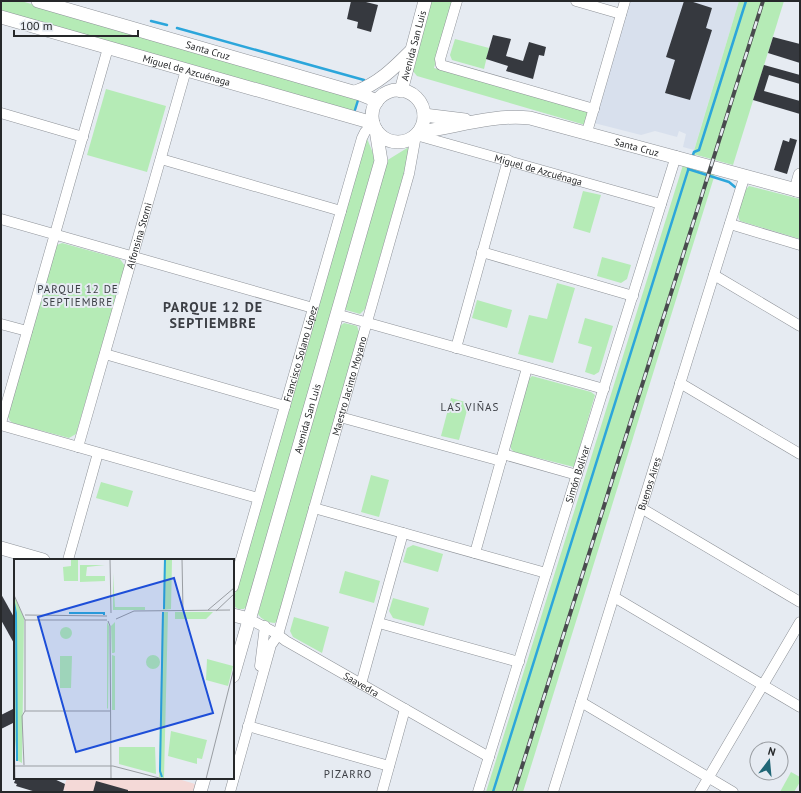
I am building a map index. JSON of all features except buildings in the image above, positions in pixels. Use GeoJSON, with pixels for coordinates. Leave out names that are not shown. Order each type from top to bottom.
{"type":"FeatureCollection","features":[{"type":"Feature","properties":{"kind":"main road","name":"Santa Cruz"},"geometry":{"type":"LineString","coordinates":[[38,1],[355,92],[377,101]]}},
{"type":"Feature","properties":{"kind":"main road","name":"Avenida San Luis"},"geometry":{"type":"LineString","coordinates":[[401,91],[425,1]]}},
{"type":"Feature","properties":{"kind":"main road","name":"Miguel de Azcuénaga"},"geometry":{"type":"LineString","coordinates":[[1,17],[186,70],[375,127]]}},
{"type":"Feature","properties":{"kind":"main road"},"geometry":{"type":"LineString","coordinates":[[355,92],[368,88],[384,77],[411,50]]}},
{"type":"Feature","properties":{"kind":"main road","name":"Avenida San Luis"},"geometry":{"type":"LineString","coordinates":[[234,672],[381,161],[373,109],[377,101],[388,93],[401,91],[410,93],[417,99],[422,106],[424,115]]}},
{"type":"Feature","properties":{"kind":"main road","name":"Santa Cruz"},"geometry":{"type":"LineString","coordinates":[[424,115],[473,121]]}},
{"type":"Feature","properties":{"kind":"main road"},"geometry":{"type":"LineString","coordinates":[[381,161],[404,142],[417,134],[423,124],[424,115]]}},
{"type":"Feature","properties":{"kind":"main road","name":"Santa Cruz"},"geometry":{"type":"LineString","coordinates":[[417,134],[473,121],[518,116],[587,132],[798,190]]}},
{"type":"Feature","properties":{"kind":"main road"},"geometry":{"type":"LineString","coordinates":[[375,127],[386,140],[404,142]]}},
{"type":"Feature","properties":{"kind":"main road"},"geometry":{"type":"LineString","coordinates":[[798,190],[800,175]]}},
{"type":"Feature","properties":{"kind":"main road"},"geometry":{"type":"LineString","coordinates":[[1,548],[40,559]]}},
{"type":"Feature","properties":{"kind":"main road","name":"Saavedra"},"geometry":{"type":"LineString","coordinates":[[234,615],[249,619]]}},
{"type":"Feature","properties":{"kind":"main road"},"geometry":{"type":"LineString","coordinates":[[200,792],[204,779]]}},
{"type":"Feature","properties":{"kind":"street"},"geometry":{"type":"LineString","coordinates":[[457,1],[440,64],[445,67],[594,109]]}},
{"type":"Feature","properties":{"kind":"street"},"geometry":{"type":"LineString","coordinates":[[576,1],[621,14]]}},
{"type":"Feature","properties":{"kind":"street"},"geometry":{"type":"LineString","coordinates":[[587,132],[625,1]]}},
{"type":"Feature","properties":{"kind":"street"},"geometry":{"type":"LineString","coordinates":[[108,48],[1,424],[258,498]]}},
{"type":"Feature","properties":{"kind":"street","name":"Alfonsina Storni"},"geometry":{"type":"LineString","coordinates":[[78,447],[186,70]]}},
{"type":"Feature","properties":{"kind":"street"},"geometry":{"type":"LineString","coordinates":[[1,113],[83,137]]}},
{"type":"Feature","properties":{"kind":"street","name":"Francisco Solano López"},"geometry":{"type":"LineString","coordinates":[[234,583],[362,138],[365,132],[375,127]]}},
{"type":"Feature","properties":{"kind":"street","name":"Miguel de Azcuénaga"},"geometry":{"type":"LineString","coordinates":[[417,134],[661,204]]}},
{"type":"Feature","properties":{"kind":"street","name":"Maestro Jacinto Moyano"},"geometry":{"type":"LineString","coordinates":[[278,635],[410,169],[417,134]]}},
{"type":"Feature","properties":{"kind":"street","name":"Simón Bolívar"},"geometry":{"type":"LineString","coordinates":[[478,792],[676,156]]}},
{"type":"Feature","properties":{"kind":"street"},"geometry":{"type":"LineString","coordinates":[[161,159],[340,211]]}},
{"type":"Feature","properties":{"kind":"street"},"geometry":{"type":"LineString","coordinates":[[456,348],[508,160]]}},
{"type":"Feature","properties":{"kind":"street","name":"Buenos Aires"},"geometry":{"type":"LineString","coordinates":[[553,792],[745,175]]}},
{"type":"Feature","properties":{"kind":"street"},"geometry":{"type":"LineString","coordinates":[[1,219],[313,308]]}},
{"type":"Feature","properties":{"kind":"street"},"geometry":{"type":"LineString","coordinates":[[730,224],[800,245]]}},
{"type":"Feature","properties":{"kind":"street"},"geometry":{"type":"LineString","coordinates":[[482,252],[633,296]]}},
{"type":"Feature","properties":{"kind":"street"},"geometry":{"type":"LineString","coordinates":[[714,275],[800,326]]}},
{"type":"Feature","properties":{"kind":"street"},"geometry":{"type":"LineString","coordinates":[[336,314],[604,389]]}},
{"type":"Feature","properties":{"kind":"street"},"geometry":{"type":"LineString","coordinates":[[1,324],[27,331]]}},
{"type":"Feature","properties":{"kind":"street"},"geometry":{"type":"LineString","coordinates":[[105,354],[285,406]]}},
{"type":"Feature","properties":{"kind":"street"},"geometry":{"type":"LineString","coordinates":[[475,553],[527,368]]}},
{"type":"Feature","properties":{"kind":"street"},"geometry":{"type":"LineString","coordinates":[[680,383],[800,454]]}},
{"type":"Feature","properties":{"kind":"street"},"geometry":{"type":"LineString","coordinates":[[340,417],[577,475]]}},
{"type":"Feature","properties":{"kind":"street"},"geometry":{"type":"LineString","coordinates":[[68,559],[98,453]]}},
{"type":"Feature","properties":{"kind":"street"},"geometry":{"type":"LineString","coordinates":[[314,508],[546,573]]}},
{"type":"Feature","properties":{"kind":"street"},"geometry":{"type":"LineString","coordinates":[[642,508],[800,602]]}},
{"type":"Feature","properties":{"kind":"street"},"geometry":{"type":"LineString","coordinates":[[362,684],[403,533]]}},
{"type":"Feature","properties":{"kind":"street"},"geometry":{"type":"LineString","coordinates":[[614,597],[800,707]]}},
{"type":"Feature","properties":{"kind":"street","name":"Saavedra"},"geometry":{"type":"LineString","coordinates":[[249,619],[265,626],[278,635],[489,757]]}},
{"type":"Feature","properties":{"kind":"street"},"geometry":{"type":"LineString","coordinates":[[700,792],[800,622]]}},
{"type":"Feature","properties":{"kind":"street"},"geometry":{"type":"LineString","coordinates":[[378,623],[519,662]]}},
{"type":"Feature","properties":{"kind":"street"},"geometry":{"type":"LineString","coordinates":[[256,699],[265,626]]}},
{"type":"Feature","properties":{"kind":"street"},"geometry":{"type":"LineString","coordinates":[[234,777],[272,643],[278,635]]}},
{"type":"Feature","properties":{"kind":"street"},"geometry":{"type":"LineString","coordinates":[[581,702],[733,792]]}},
{"type":"Feature","properties":{"kind":"street"},"geometry":{"type":"LineString","coordinates":[[382,792],[405,709]]}},
{"type":"Feature","properties":{"kind":"street"},"geometry":{"type":"LineString","coordinates":[[248,726],[389,766]]}},
{"type":"Feature","properties":{"kind":"street"},"geometry":{"type":"LineString","coordinates":[[230,792],[234,779]]}},
{"type":"Feature","properties":{"kind":"shaded area"},"geometry":{"type":"Polygon","coordinates":[[[629,1],[739,1],[694,150],[683,147],[686,134],[679,131],[677,137],[655,131],[641,135],[594,123],[629,1]]]}},
{"type":"Feature","properties":{"kind":"shaded area"},"geometry":{"type":"Polygon","coordinates":[[[67,779],[178,779],[195,784],[193,792],[71,792],[63,790],[67,779]]]}},
{"type":"Feature","properties":{"kind":"green space"},"geometry":{"type":"Polygon","coordinates":[[[1,1],[21,1],[359,98],[355,113],[1,12],[1,1]]]}},
{"type":"Feature","properties":{"kind":"green space"},"geometry":{"type":"Polygon","coordinates":[[[431,1],[452,1],[434,68],[596,114],[592,127],[417,76],[412,70],[431,1]]]}},
{"type":"Feature","properties":{"kind":"green space"},"geometry":{"type":"Polygon","coordinates":[[[739,1],[784,1],[733,165],[693,154],[739,1]]]}},
{"type":"Feature","properties":{"kind":"green space"},"geometry":{"type":"Polygon","coordinates":[[[455,39],[489,48],[484,69],[452,60],[450,55],[455,39]]]}},
{"type":"Feature","properties":{"kind":"green space"},"geometry":{"type":"Polygon","coordinates":[[[106,89],[166,106],[147,172],[87,155],[106,89]]]}},
{"type":"Feature","properties":{"kind":"green space"},"geometry":{"type":"Polygon","coordinates":[[[366,136],[375,158],[247,605],[244,609],[238,609],[234,606],[234,598],[366,136]]]}},
{"type":"Feature","properties":{"kind":"green space"},"geometry":{"type":"Polygon","coordinates":[[[412,145],[365,309],[360,314],[346,310],[346,303],[386,161],[412,145]]]}},
{"type":"Feature","properties":{"kind":"green space"},"geometry":{"type":"Polygon","coordinates":[[[683,165],[715,174],[523,792],[486,792],[683,165]]]}},
{"type":"Feature","properties":{"kind":"green space"},"geometry":{"type":"Polygon","coordinates":[[[749,186],[800,199],[800,239],[740,221],[738,213],[740,203],[749,186]]]}},
{"type":"Feature","properties":{"kind":"green space"},"geometry":{"type":"Polygon","coordinates":[[[583,191],[601,195],[590,233],[573,228],[583,191]]]}},
{"type":"Feature","properties":{"kind":"green space"},"geometry":{"type":"Polygon","coordinates":[[[62,243],[120,259],[125,266],[76,434],[69,438],[13,423],[8,417],[55,249],[57,245],[62,243]]]}},
{"type":"Feature","properties":{"kind":"green space"},"geometry":{"type":"Polygon","coordinates":[[[602,257],[631,265],[627,279],[621,283],[597,276],[602,257]]]}},
{"type":"Feature","properties":{"kind":"green space"},"geometry":{"type":"Polygon","coordinates":[[[557,283],[575,288],[553,363],[518,354],[529,315],[547,319],[557,283]]]}},
{"type":"Feature","properties":{"kind":"green space"},"geometry":{"type":"Polygon","coordinates":[[[477,300],[512,310],[507,328],[472,318],[477,300]]]}},
{"type":"Feature","properties":{"kind":"green space"},"geometry":{"type":"Polygon","coordinates":[[[585,318],[613,326],[599,372],[594,375],[585,372],[592,347],[578,343],[585,318]]]}},
{"type":"Feature","properties":{"kind":"green space"},"geometry":{"type":"Polygon","coordinates":[[[344,323],[357,326],[359,332],[277,620],[275,623],[270,622],[263,619],[258,614],[339,327],[344,323]]]}},
{"type":"Feature","properties":{"kind":"green space"},"geometry":{"type":"Polygon","coordinates":[[[532,376],[591,392],[595,395],[574,467],[514,452],[511,449],[511,444],[529,379],[532,376]]]}},
{"type":"Feature","properties":{"kind":"green space"},"geometry":{"type":"Polygon","coordinates":[[[451,398],[469,403],[459,440],[441,436],[451,398]]]}},
{"type":"Feature","properties":{"kind":"green space"},"geometry":{"type":"Polygon","coordinates":[[[371,475],[389,480],[379,517],[361,512],[371,475]]]}},
{"type":"Feature","properties":{"kind":"green space"},"geometry":{"type":"Polygon","coordinates":[[[101,482],[133,491],[128,507],[96,498],[101,482]]]}},
{"type":"Feature","properties":{"kind":"green space"},"geometry":{"type":"Polygon","coordinates":[[[413,545],[443,554],[438,572],[403,562],[407,548],[413,545]]]}},
{"type":"Feature","properties":{"kind":"green space"},"geometry":{"type":"Polygon","coordinates":[[[345,571],[380,581],[374,603],[339,593],[345,571]]]}},
{"type":"Feature","properties":{"kind":"green space"},"geometry":{"type":"Polygon","coordinates":[[[393,598],[429,608],[424,626],[393,618],[389,611],[393,598]]]}},
{"type":"Feature","properties":{"kind":"green space"},"geometry":{"type":"Polygon","coordinates":[[[294,617],[329,627],[322,653],[293,637],[290,631],[294,617]]]}},
{"type":"Feature","properties":{"kind":"green space"},"geometry":{"type":"Polygon","coordinates":[[[791,772],[800,777],[800,782],[794,792],[780,792],[786,781],[789,781],[791,772]]]}},
{"type":"Feature","properties":{"kind":"waterway"},"geometry":{"type":"LineString","coordinates":[[692,158],[694,152],[699,150],[746,1]]}},
{"type":"Feature","properties":{"kind":"waterway"},"geometry":{"type":"LineString","coordinates":[[151,21],[167,25]]}},
{"type":"Feature","properties":{"kind":"waterway"},"geometry":{"type":"LineString","coordinates":[[177,28],[364,80],[363,83]]}},
{"type":"Feature","properties":{"kind":"waterway"},"geometry":{"type":"LineString","coordinates":[[354,113],[359,97]]}},
{"type":"Feature","properties":{"kind":"waterway"},"geometry":{"type":"LineString","coordinates":[[493,792],[690,164]]}},
{"type":"Feature","properties":{"kind":"waterway"},"geometry":{"type":"LineString","coordinates":[[688,169],[729,182],[735,187]]}},
{"type":"Feature","properties":{"kind":"railway"},"geometry":{"type":"LineString","coordinates":[[514,792],[763,1]]}},
{"type":"Feature","properties":{"kind":"district","name":"PARQUE 12 DE SEPTIEMBRE"},"geometry":{"type":"Point","coordinates":[78,295]}},
{"type":"Feature","properties":{"kind":"district","name":"PARQUE 12 DE SEPTIEMBRE"},"geometry":{"type":"Point","coordinates":[213,316]}},
{"type":"Feature","properties":{"kind":"district","name":"LAS VIÑAS"},"geometry":{"type":"Point","coordinates":[470,407]}},
{"type":"Feature","properties":{"kind":"district","name":"PIZARRO"},"geometry":{"type":"Point","coordinates":[348,774]}}]}
